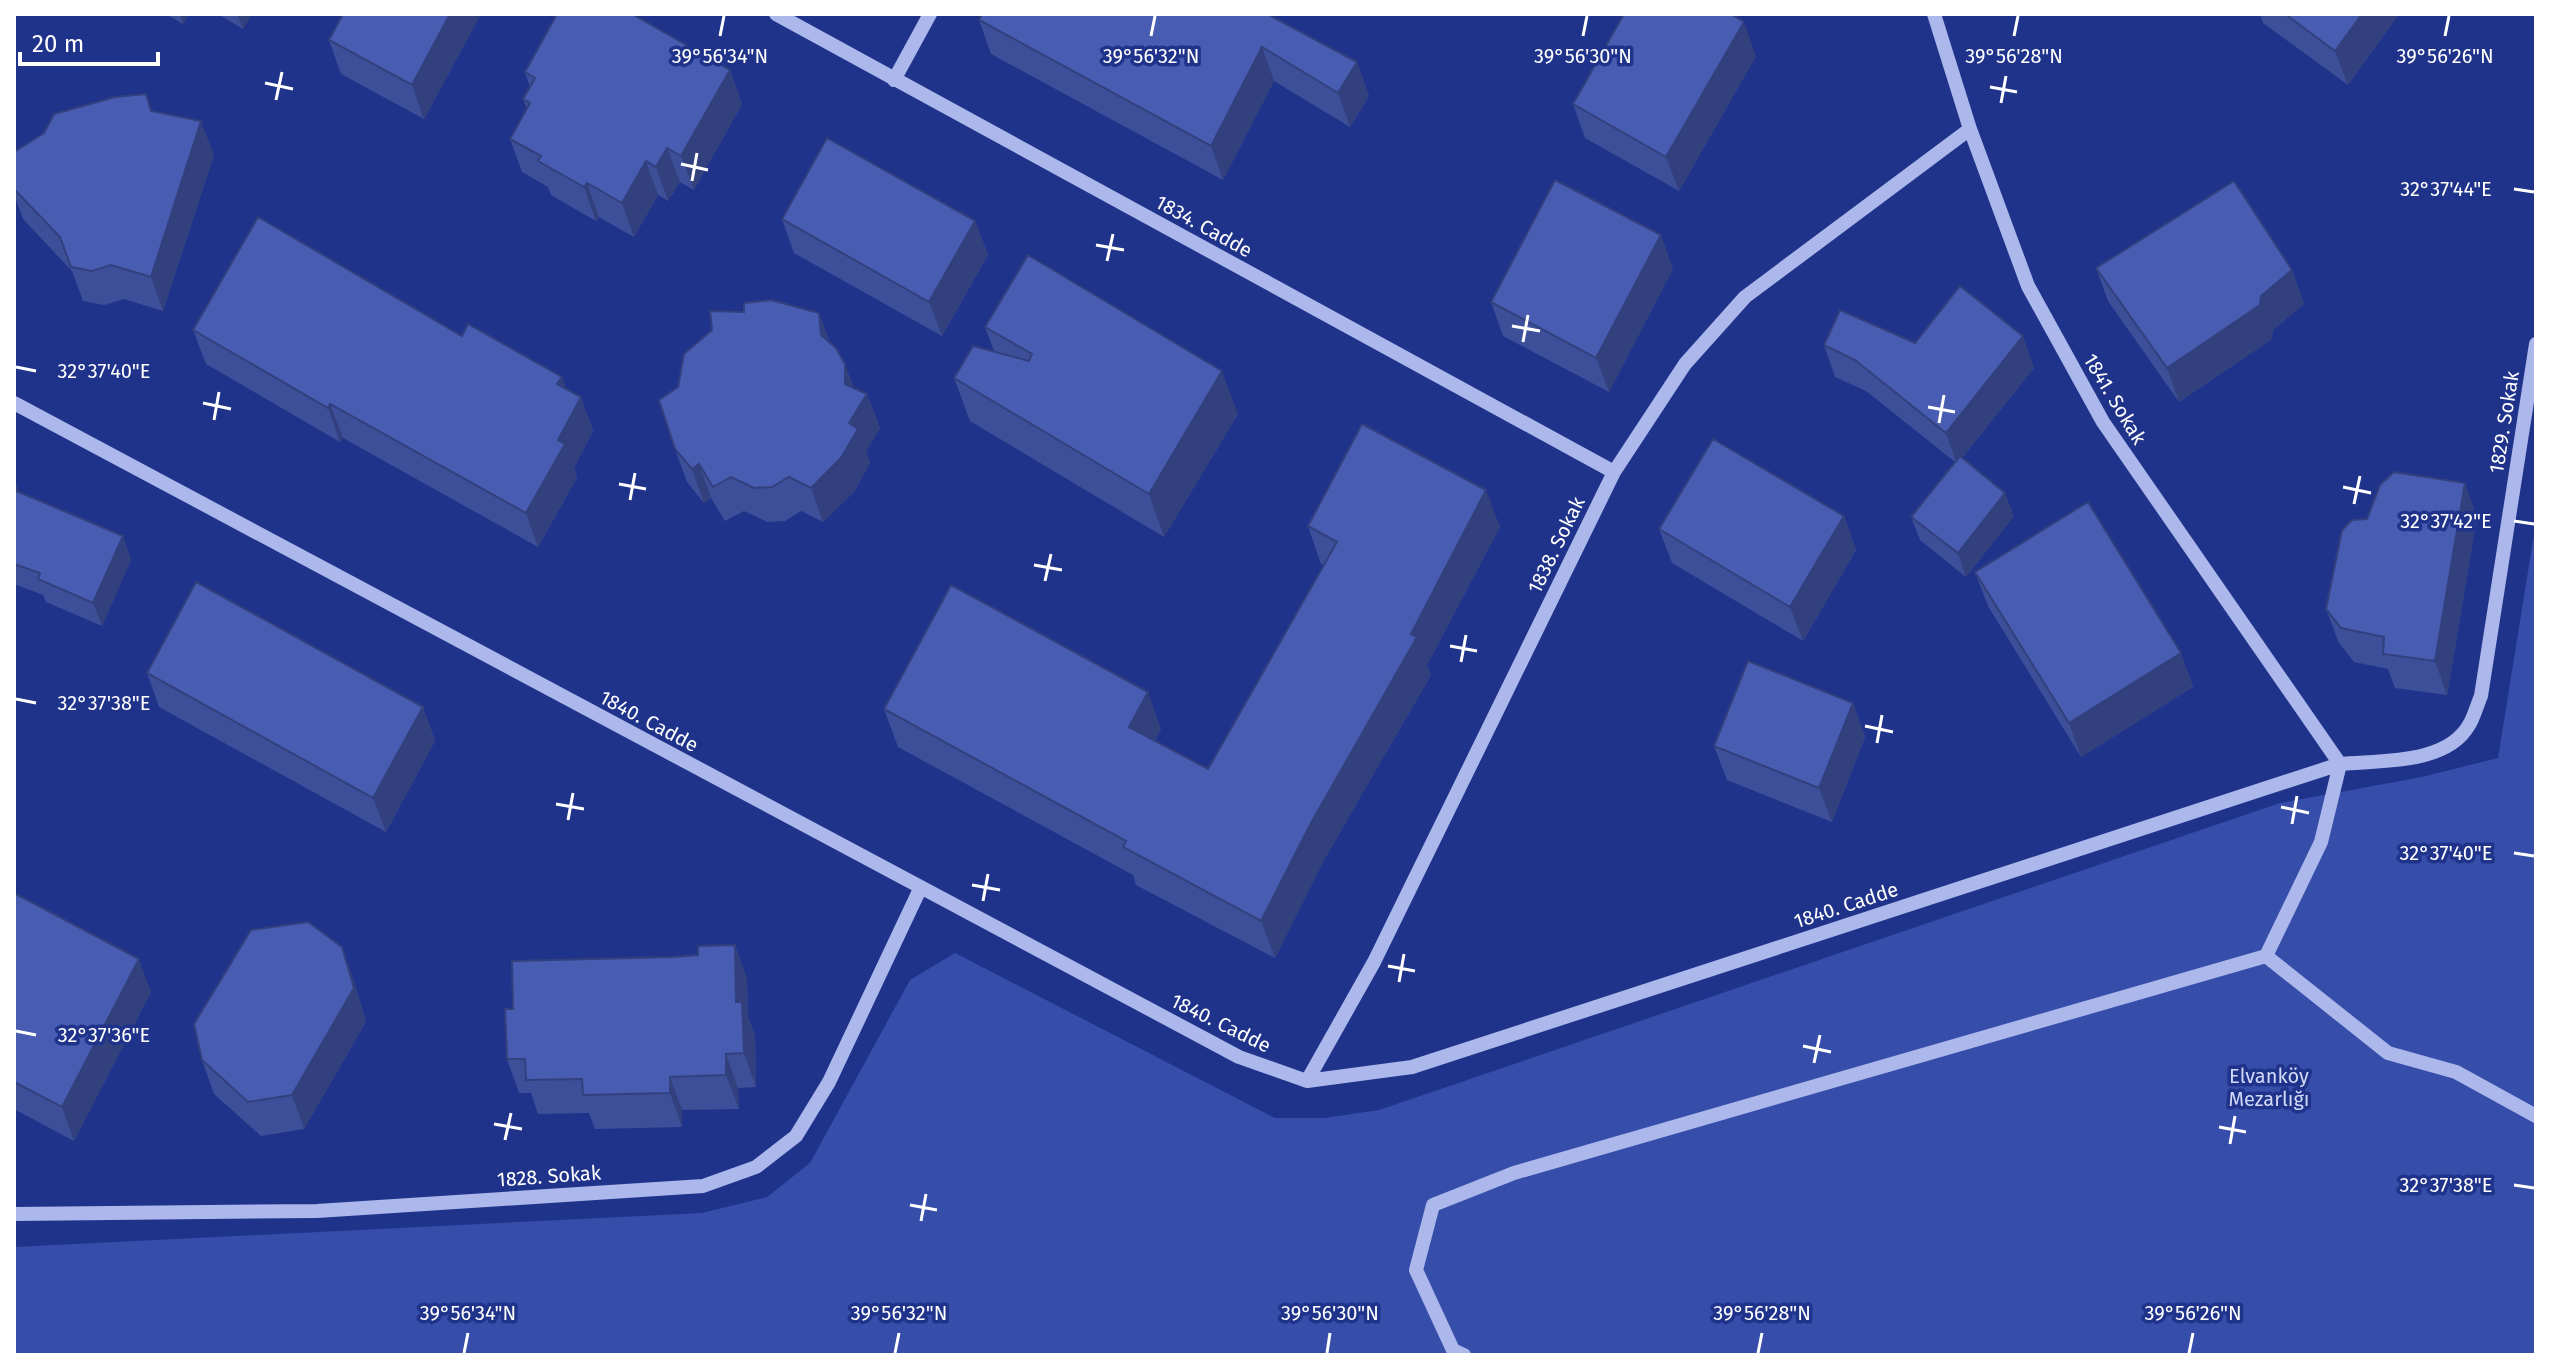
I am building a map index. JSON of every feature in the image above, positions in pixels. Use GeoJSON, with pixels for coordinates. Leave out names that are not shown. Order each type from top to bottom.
{"type":"FeatureCollection","features":[{"type":"Feature","properties":{"kind":"street","name":"1834. Cadde"},"geometry":{"type":"LineString","coordinates":[[776,14],[1614,472]]}},
{"type":"Feature","properties":{"kind":"street"},"geometry":{"type":"LineString","coordinates":[[894,80],[930,14]]}},
{"type":"Feature","properties":{"kind":"street","name":"1841. Sokak"},"geometry":{"type":"LineString","coordinates":[[1934,14],[1970,129],[2028,286],[2103,422],[2340,764]]}},
{"type":"Feature","properties":{"kind":"street","name":"1838. Sokak"},"geometry":{"type":"LineString","coordinates":[[1307,1081],[1374,962],[1614,472],[1685,364],[1745,297],[1970,129]]}},
{"type":"Feature","properties":{"kind":"street","name":"1829. Sokak"},"geometry":{"type":"LineString","coordinates":[[2481,696],[2536,344]]}},
{"type":"Feature","properties":{"kind":"street","name":"1840. Cadde"},"geometry":{"type":"LineString","coordinates":[[14,403],[1239,1057],[1307,1081],[1412,1067],[2340,764],[2418,755],[2449,747],[2468,727],[2481,696]]}},
{"type":"Feature","properties":{"kind":"street"},"geometry":{"type":"LineString","coordinates":[[1464,1355],[1453,1350],[1416,1270],[1433,1205],[1514,1173],[2266,956],[2321,842],[2340,764]]}},
{"type":"Feature","properties":{"kind":"street","name":"1828. Sokak"},"geometry":{"type":"LineString","coordinates":[[14,1214],[317,1211],[703,1186],[730,1177],[756,1167],[796,1136],[829,1082],[920,889]]}},
{"type":"Feature","properties":{"kind":"street"},"geometry":{"type":"LineString","coordinates":[[2266,956],[2388,1053],[2456,1072],[2536,1116]]}},
{"type":"Feature","properties":{"kind":"green space","name":"Elvanköy Mezarlığı"},"geometry":{"type":"Polygon","coordinates":[[[2536,522],[2536,1355],[14,1355],[14,1247],[702,1213],[767,1197],[810,1163],[910,980],[955,953],[1275,1118],[1324,1118],[1379,1110],[2280,803],[2422,777],[2498,758],[2536,522]]]}},
{"type":"Feature","properties":{"kind":"building"},"geometry":{"type":"Polygon","coordinates":[[[343,14],[450,14],[412,85],[329,40],[343,14]]]}},
{"type":"Feature","properties":{"kind":"building"},"geometry":{"type":"Polygon","coordinates":[[[557,14],[632,14],[730,70],[681,156],[667,148],[656,167],[646,161],[622,203],[587,183],[584,187],[538,161],[541,156],[510,139],[530,103],[523,99],[535,78],[525,72],[557,14]]]}},
{"type":"Feature","properties":{"kind":"building"},"geometry":{"type":"Polygon","coordinates":[[[982,14],[1267,14],[1357,62],[1338,93],[1262,47],[1211,146],[979,20],[982,14]]]}},
{"type":"Feature","properties":{"kind":"building"},"geometry":{"type":"Polygon","coordinates":[[[1624,14],[1731,14],[1744,22],[1666,157],[1573,104],[1624,14]]]}},
{"type":"Feature","properties":{"kind":"building"},"geometry":{"type":"Polygon","coordinates":[[[2285,14],[2362,14],[2335,51],[2285,14]]]}},
{"type":"Feature","properties":{"kind":"building"},"geometry":{"type":"Polygon","coordinates":[[[146,94],[151,111],[201,121],[151,277],[111,265],[92,271],[71,267],[60,237],[14,189],[14,152],[44,133],[54,114],[115,97],[146,94]]]}},
{"type":"Feature","properties":{"kind":"building"},"geometry":{"type":"Polygon","coordinates":[[[827,138],[975,221],[929,302],[782,219],[827,138]]]}},
{"type":"Feature","properties":{"kind":"building"},"geometry":{"type":"Polygon","coordinates":[[[1555,180],[1661,235],[1596,358],[1491,302],[1555,180]]]}},
{"type":"Feature","properties":{"kind":"building"},"geometry":{"type":"Polygon","coordinates":[[[2234,181],[2292,270],[2261,296],[2260,305],[2167,368],[2096,268],[2234,181]]]}},
{"type":"Feature","properties":{"kind":"building"},"geometry":{"type":"Polygon","coordinates":[[[258,217],[462,336],[468,324],[562,377],[557,384],[581,397],[558,440],[565,444],[526,513],[330,404],[328,408],[193,330],[258,217]]]}},
{"type":"Feature","properties":{"kind":"building"},"geometry":{"type":"Polygon","coordinates":[[[1028,255],[1222,371],[1149,494],[954,378],[973,346],[1029,361],[1032,354],[985,327],[1028,255]]]}},
{"type":"Feature","properties":{"kind":"building"},"geometry":{"type":"Polygon","coordinates":[[[1960,286],[2023,336],[1946,433],[1855,360],[1824,345],[1840,310],[1915,343],[1960,286]]]}},
{"type":"Feature","properties":{"kind":"building"},"geometry":{"type":"Polygon","coordinates":[[[771,300],[819,313],[821,335],[836,348],[845,364],[845,384],[867,394],[849,423],[858,429],[841,458],[811,488],[789,477],[772,487],[754,488],[731,477],[713,487],[699,464],[692,469],[675,449],[659,400],[678,387],[684,354],[712,330],[710,311],[744,312],[744,303],[771,300]]]}},
{"type":"Feature","properties":{"kind":"building"},"geometry":{"type":"Polygon","coordinates":[[[1362,424],[1486,490],[1411,634],[1417,637],[1311,823],[1261,921],[1123,847],[1126,841],[884,709],[951,585],[1148,692],[1129,727],[1208,769],[1337,542],[1308,526],[1362,424]]]}},
{"type":"Feature","properties":{"kind":"building"},"geometry":{"type":"Polygon","coordinates":[[[1713,439],[1844,516],[1790,607],[1659,529],[1713,439]]]}},
{"type":"Feature","properties":{"kind":"building"},"geometry":{"type":"Polygon","coordinates":[[[1960,456],[2005,493],[1958,553],[1911,517],[1960,456]]]}},
{"type":"Feature","properties":{"kind":"building"},"geometry":{"type":"Polygon","coordinates":[[[2394,472],[2465,483],[2435,661],[2383,654],[2384,637],[2341,628],[2326,609],[2342,530],[2352,520],[2367,519],[2380,485],[2394,472]]]}},
{"type":"Feature","properties":{"kind":"building"},"geometry":{"type":"Polygon","coordinates":[[[14,490],[123,536],[93,603],[38,579],[40,573],[14,564],[14,490]]]}},
{"type":"Feature","properties":{"kind":"building"},"geometry":{"type":"Polygon","coordinates":[[[2088,502],[2181,653],[2069,723],[1975,572],[2088,502]]]}},
{"type":"Feature","properties":{"kind":"building"},"geometry":{"type":"Polygon","coordinates":[[[196,582],[423,707],[373,798],[147,673],[196,582]]]}},
{"type":"Feature","properties":{"kind":"building"},"geometry":{"type":"Polygon","coordinates":[[[1748,661],[1853,703],[1819,788],[1714,746],[1748,661]]]}},
{"type":"Feature","properties":{"kind":"building"},"geometry":{"type":"Polygon","coordinates":[[[14,893],[139,959],[62,1107],[14,1082],[14,893]]]}},
{"type":"Feature","properties":{"kind":"building"},"geometry":{"type":"Polygon","coordinates":[[[308,922],[342,947],[354,988],[292,1095],[248,1102],[202,1060],[194,1024],[251,930],[308,922]]]}},
{"type":"Feature","properties":{"kind":"building"},"geometry":{"type":"Polygon","coordinates":[[[735,945],[736,1002],[742,1002],[744,1053],[726,1054],[726,1075],[670,1077],[670,1093],[583,1095],[582,1079],[526,1080],[525,1059],[507,1059],[505,1009],[513,1009],[512,961],[672,957],[698,955],[698,946],[735,945]]]}}]}
